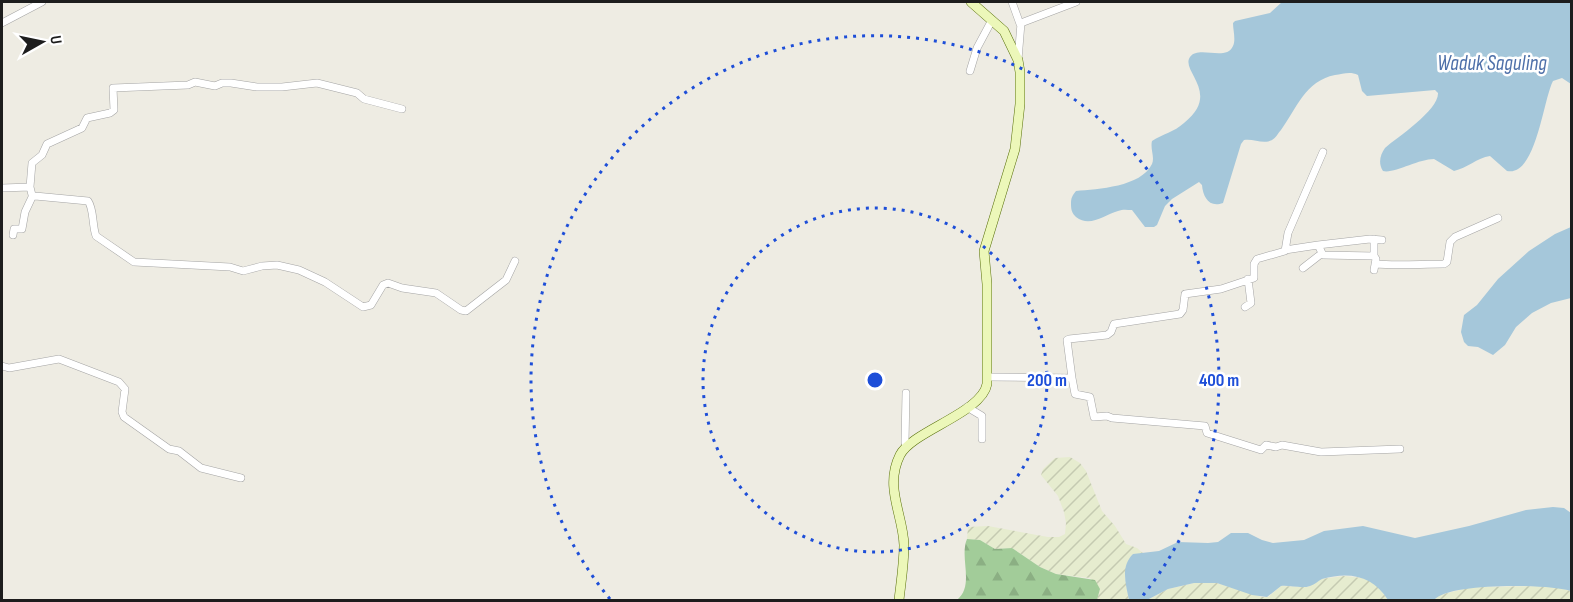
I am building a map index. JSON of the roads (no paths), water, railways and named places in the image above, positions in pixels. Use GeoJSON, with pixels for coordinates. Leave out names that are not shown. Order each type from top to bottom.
{"type":"FeatureCollection","features":[{"type":"Feature","properties":{"kind":"main road"},"geometry":{"type":"LineString","coordinates":[[899,600],[904,544],[893,495],[893,479],[898,460],[906,447],[967,408],[984,393],[988,377],[984,251],[1015,149],[1020,104],[1018,60],[1004,31],[972,2]]}},
{"type":"Feature","properties":{"kind":"street"},"geometry":{"type":"LineString","coordinates":[[2,23],[42,2]]}},
{"type":"Feature","properties":{"kind":"street"},"geometry":{"type":"LineString","coordinates":[[1012,2],[1020,24],[1018,60]]}},
{"type":"Feature","properties":{"kind":"street"},"geometry":{"type":"LineString","coordinates":[[1020,24],[1076,2]]}},
{"type":"Feature","properties":{"kind":"street"},"geometry":{"type":"LineString","coordinates":[[970,71],[977,48],[992,20]]}},
{"type":"Feature","properties":{"kind":"street"},"geometry":{"type":"LineString","coordinates":[[13,235],[14,229],[22,230],[25,212],[33,195],[30,187],[32,163],[42,155],[47,144],[82,128],[87,118],[114,110],[113,88],[188,85],[199,82],[215,86],[231,83],[257,87],[317,83],[357,93],[364,99],[402,109]]}},
{"type":"Feature","properties":{"kind":"street"},"geometry":{"type":"LineString","coordinates":[[1285,250],[1291,227],[1323,152]]}},
{"type":"Feature","properties":{"kind":"street"},"geometry":{"type":"LineString","coordinates":[[2,188],[30,187]]}},
{"type":"Feature","properties":{"kind":"street"},"geometry":{"type":"LineString","coordinates":[[33,195],[88,201],[91,205],[96,236],[134,262],[230,267],[243,271],[262,266],[284,266],[318,278],[363,307],[371,304],[383,285],[388,283],[402,288],[436,293],[466,311],[506,280],[515,261]]}},
{"type":"Feature","properties":{"kind":"street"},"geometry":{"type":"LineString","coordinates":[[1303,267],[1321,254],[1398,266],[1408,263],[1444,264],[1447,261],[1450,242],[1455,237],[1498,218]]}},
{"type":"Feature","properties":{"kind":"street"},"geometry":{"type":"LineString","coordinates":[[1374,263],[1378,240],[1285,250],[1282,253],[1257,259],[1254,264],[1254,277],[1221,289],[1185,294],[1181,313],[1114,324],[1111,332],[1107,334],[1067,340],[1072,378],[1075,394],[1090,397],[1094,417],[1107,416],[1205,426],[1207,433],[1261,450],[1266,445],[1321,452],[1400,449]]}},
{"type":"Feature","properties":{"kind":"street"},"geometry":{"type":"LineString","coordinates":[[1318,245],[1321,254]]}},
{"type":"Feature","properties":{"kind":"street"},"geometry":{"type":"LineString","coordinates":[[1245,307],[1251,303],[1248,279]]}},
{"type":"Feature","properties":{"kind":"street"},"geometry":{"type":"LineString","coordinates":[[2,366],[9,368],[59,359],[119,382],[124,389],[122,412],[124,417],[169,449],[179,451],[201,468],[241,478]]}},
{"type":"Feature","properties":{"kind":"street"},"geometry":{"type":"LineString","coordinates":[[988,377],[1072,378]]}},
{"type":"Feature","properties":{"kind":"street"},"geometry":{"type":"LineString","coordinates":[[906,393],[904,442],[906,447]]}},
{"type":"Feature","properties":{"kind":"street"},"geometry":{"type":"LineString","coordinates":[[967,408],[982,416],[982,439]]}},
{"type":"Feature","properties":{"kind":"water","name":"Waduk Saguling"},"geometry":{"type":"Polygon","coordinates":[[[1282,2],[1571,2],[1571,84],[1562,78],[1553,81],[1532,150],[1517,170],[1507,171],[1490,156],[1454,171],[1434,159],[1400,169],[1383,171],[1380,159],[1385,148],[1425,115],[1437,100],[1438,93],[1435,90],[1367,96],[1362,91],[1358,75],[1349,73],[1335,75],[1325,78],[1309,89],[1273,139],[1265,142],[1244,140],[1223,203],[1210,203],[1199,182],[1165,206],[1154,227],[1145,227],[1132,210],[1120,210],[1092,221],[1076,217],[1071,204],[1076,191],[1118,185],[1139,178],[1152,164],[1152,141],[1180,126],[1195,112],[1200,102],[1200,93],[1188,63],[1190,57],[1200,52],[1225,53],[1230,51],[1234,44],[1233,23],[1235,21],[1270,13],[1282,2]]]}},
{"type":"Feature","properties":{"kind":"water"},"geometry":{"type":"Polygon","coordinates":[[[1571,227],[1571,298],[1551,303],[1532,313],[1516,327],[1505,345],[1493,355],[1478,347],[1468,346],[1461,332],[1464,315],[1477,305],[1498,279],[1529,251],[1555,234],[1571,227]]]}},
{"type":"Feature","properties":{"kind":"water"},"geometry":{"type":"Polygon","coordinates":[[[1564,508],[1571,513],[1571,591],[1522,586],[1478,587],[1443,594],[1434,600],[1388,600],[1375,585],[1368,581],[1342,576],[1322,579],[1307,587],[1281,586],[1267,597],[1252,595],[1217,583],[1194,583],[1168,589],[1147,600],[1129,600],[1125,570],[1133,554],[1159,551],[1178,542],[1218,542],[1231,533],[1248,533],[1273,543],[1304,540],[1324,531],[1363,526],[1415,538],[1526,510],[1564,508]]]}}]}
